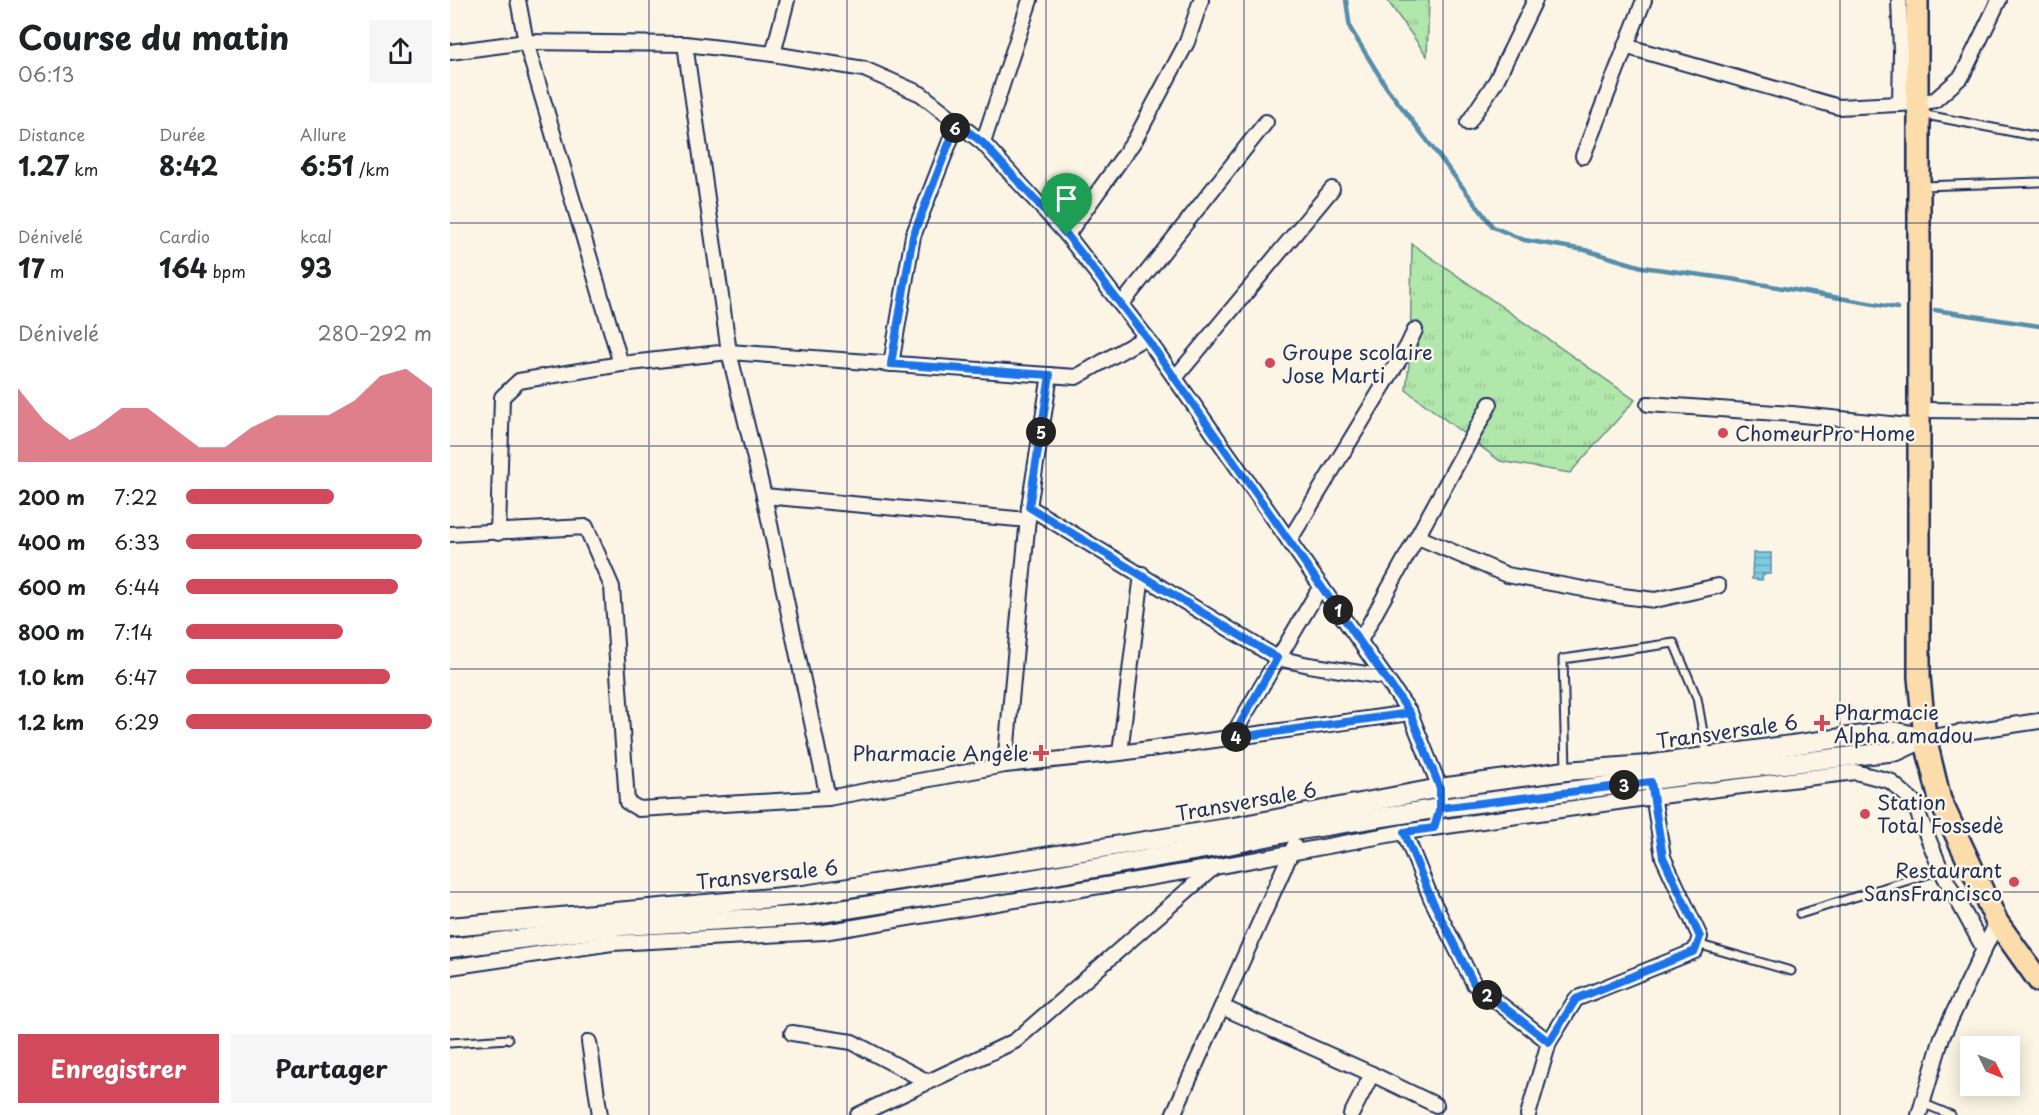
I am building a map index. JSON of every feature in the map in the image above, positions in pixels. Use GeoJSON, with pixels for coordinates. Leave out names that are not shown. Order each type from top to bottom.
{"type":"FeatureCollection","features":[{"type":"Feature","properties":{"kind":"main road"},"geometry":{"type":"LineString","coordinates":[[1917,0],[1912,107],[1919,186],[1919,677],[1925,738],[1941,800],[1997,922],[2039,981]]}},
{"type":"Feature","properties":{"kind":"main road","name":"Transversale 6"},"geometry":{"type":"LineString","coordinates":[[450,927],[804,895],[1234,827],[1440,788],[1566,771],[1647,765],[1892,731],[1925,738]]}},
{"type":"Feature","properties":{"kind":"main road","name":"Transversale 6"},"geometry":{"type":"LineString","coordinates":[[450,948],[760,926],[808,915],[969,899],[1300,830],[1549,793],[1652,789],[1713,772],[1897,751],[1925,738]]}},
{"type":"Feature","properties":{"kind":"street"},"geometry":{"type":"LineString","coordinates":[[518,0],[526,42],[621,364]]}},
{"type":"Feature","properties":{"kind":"street"},"geometry":{"type":"LineString","coordinates":[[773,54],[787,0]]}},
{"type":"Feature","properties":{"kind":"street"},"geometry":{"type":"LineString","coordinates":[[983,143],[1030,0]]}},
{"type":"Feature","properties":{"kind":"street"},"geometry":{"type":"LineString","coordinates":[[1067,235],[1135,140],[1187,42],[1202,0]]}},
{"type":"Feature","properties":{"kind":"street"},"geometry":{"type":"LineString","coordinates":[[1468,123],[1496,81],[1535,0]]}},
{"type":"Feature","properties":{"kind":"street"},"geometry":{"type":"LineString","coordinates":[[1583,156],[1642,4],[1629,0]]}},
{"type":"Feature","properties":{"kind":"street"},"geometry":{"type":"LineString","coordinates":[[1899,0],[1901,52],[1912,107]]}},
{"type":"Feature","properties":{"kind":"street"},"geometry":{"type":"LineString","coordinates":[[1625,46],[1839,107],[1912,107],[1935,100],[1962,76],[1999,0]]}},
{"type":"Feature","properties":{"kind":"street"},"geometry":{"type":"LineString","coordinates":[[450,52],[526,42],[685,44],[773,54],[864,69],[921,94],[983,143],[1067,235],[1146,337],[1385,677],[1410,713],[1440,788],[1440,808],[1434,828]]}},
{"type":"Feature","properties":{"kind":"street"},"geometry":{"type":"LineString","coordinates":[[685,44],[729,352],[764,496],[828,798]]}},
{"type":"Feature","properties":{"kind":"street"},"geometry":{"type":"LineString","coordinates":[[1121,306],[1266,122]]}},
{"type":"Feature","properties":{"kind":"street"},"geometry":{"type":"LineString","coordinates":[[891,364],[913,236],[957,123]]}},
{"type":"Feature","properties":{"kind":"street"},"geometry":{"type":"LineString","coordinates":[[1174,378],[1332,189]]}},
{"type":"Feature","properties":{"kind":"street"},"geometry":{"type":"LineString","coordinates":[[1289,541],[1404,352],[1415,330]]}},
{"type":"Feature","properties":{"kind":"street"},"geometry":{"type":"LineString","coordinates":[[498,532],[502,397],[519,381],[621,364],[729,352],[1076,377],[1146,337]]}},
{"type":"Feature","properties":{"kind":"street"},"geometry":{"type":"LineString","coordinates":[[1005,765],[1029,514],[1050,375]]}},
{"type":"Feature","properties":{"kind":"street"},"geometry":{"type":"LineString","coordinates":[[1359,641],[1490,404]]}},
{"type":"Feature","properties":{"kind":"street"},"geometry":{"type":"LineString","coordinates":[[1648,404],[1792,414],[1919,418],[2039,411]]}},
{"type":"Feature","properties":{"kind":"street"},"geometry":{"type":"LineString","coordinates":[[764,496],[1029,514],[1142,574],[1277,658],[1385,677]]}},
{"type":"Feature","properties":{"kind":"street"},"geometry":{"type":"LineString","coordinates":[[450,534],[586,527],[612,587],[627,802],[639,809],[828,798],[1005,765],[1120,753],[1410,713]]}},
{"type":"Feature","properties":{"kind":"street"},"geometry":{"type":"LineString","coordinates":[[1418,537],[1507,575],[1622,596],[1655,600],[1718,586]]}},
{"type":"Feature","properties":{"kind":"street"},"geometry":{"type":"LineString","coordinates":[[1120,753],[1142,574]]}},
{"type":"Feature","properties":{"kind":"street"},"geometry":{"type":"LineString","coordinates":[[1232,738],[1321,586]]}},
{"type":"Feature","properties":{"kind":"street"},"geometry":{"type":"LineString","coordinates":[[1925,738],[2039,721]]}},
{"type":"Feature","properties":{"kind":"street"},"geometry":{"type":"LineString","coordinates":[[969,899],[1214,867],[1404,832],[1547,812],[1652,789],[1855,772],[1890,781],[1912,801],[1941,870],[1984,949]]}},
{"type":"Feature","properties":{"kind":"street"},"geometry":{"type":"LineString","coordinates":[[1528,1115],[1549,1042],[1576,999],[1695,951],[1700,937],[1663,857],[1652,789]]}},
{"type":"Feature","properties":{"kind":"street"},"geometry":{"type":"LineString","coordinates":[[1547,812],[1549,793]]}},
{"type":"Feature","properties":{"kind":"street"},"geometry":{"type":"LineString","coordinates":[[1173,1115],[1300,830]]}},
{"type":"Feature","properties":{"kind":"street"},"geometry":{"type":"LineString","coordinates":[[1404,832],[1431,898],[1474,984],[1549,1042]]}},
{"type":"Feature","properties":{"kind":"street"},"geometry":{"type":"LineString","coordinates":[[858,1115],[1015,1041],[1214,867],[1228,846]]}},
{"type":"Feature","properties":{"kind":"street"},"geometry":{"type":"LineString","coordinates":[[1921,1109],[1942,1037],[1997,922]]}},
{"type":"Feature","properties":{"kind":"street"},"geometry":{"type":"LineString","coordinates":[[450,967],[581,940]]}},
{"type":"Feature","properties":{"kind":"street"},"geometry":{"type":"LineString","coordinates":[[1222,1007],[1436,1105]]}},
{"type":"Feature","properties":{"kind":"street"},"geometry":{"type":"LineString","coordinates":[[792,1033],[852,1042],[928,1082]]}},
{"type":"Feature","properties":{"kind":"street"},"geometry":{"type":"LineString","coordinates":[[589,1042],[600,1115]]}},
{"type":"Feature","properties":{"kind":"street"},"geometry":{"type":"LineString","coordinates":[[1351,1115],[1372,1074]]}},
{"type":"Feature","properties":{"kind":"lane"},"geometry":{"type":"LineString","coordinates":[[1912,107],[2039,137]]}},
{"type":"Feature","properties":{"kind":"lane"},"geometry":{"type":"LineString","coordinates":[[1919,186],[2039,182]]}},
{"type":"Feature","properties":{"kind":"lane"},"geometry":{"type":"LineString","coordinates":[[1566,771],[1563,659],[1674,643],[1697,698],[1708,757]]}},
{"type":"Feature","properties":{"kind":"lane"},"geometry":{"type":"LineString","coordinates":[[1800,914],[1941,870]]}},
{"type":"Feature","properties":{"kind":"lane"},"geometry":{"type":"LineString","coordinates":[[1697,944],[1791,971]]}},
{"type":"Feature","properties":{"kind":"lane"},"geometry":{"type":"LineString","coordinates":[[450,1043],[508,1039]]}},
{"type":"Feature","properties":{"kind":"lane"},"geometry":{"type":"LineString","coordinates":[[1921,1109],[1951,1115]]}},
{"type":"Feature","properties":{"kind":"green space"},"geometry":{"type":"Polygon","coordinates":[[[1387,0],[1429,0],[1427,56],[1387,0]]]}},
{"type":"Feature","properties":{"kind":"green space"},"geometry":{"type":"Polygon","coordinates":[[[1412,244],[1635,400],[1570,473],[1500,461],[1406,390],[1410,355],[1412,244]]]}},
{"type":"Feature","properties":{"kind":"water"},"geometry":{"type":"Polygon","coordinates":[[[1753,553],[1771,553],[1771,574],[1763,574],[1762,580],[1752,579],[1753,553]]]}},
{"type":"Feature","properties":{"kind":"waterway"},"geometry":{"type":"LineString","coordinates":[[1346,0],[1350,28],[1387,88],[1493,227],[1524,240],[1585,250],[1642,267],[1731,279],[1897,308]]}},
{"type":"Feature","properties":{"kind":"waterway"},"geometry":{"type":"LineString","coordinates":[[1935,310],[2039,326]]}},
{"type":"Feature","properties":{"kind":"place","name":"Groupe scolaire Jose Marti"},"geometry":{"type":"Point","coordinates":[1270,363]}},
{"type":"Feature","properties":{"kind":"place","name":"ChomeurPro Home"},"geometry":{"type":"Point","coordinates":[1723,433]}},
{"type":"Feature","properties":{"kind":"place","name":"Pharmacie Alpha amadou"},"geometry":{"type":"Point","coordinates":[1822,723]}},
{"type":"Feature","properties":{"kind":"place","name":"Pharmacie Angèle"},"geometry":{"type":"Point","coordinates":[1041,753]}},
{"type":"Feature","properties":{"kind":"place","name":"Station Total Fossedè"},"geometry":{"type":"Point","coordinates":[1865,814]}},
{"type":"Feature","properties":{"kind":"place","name":"Restaurant SansFrancisco"},"geometry":{"type":"Point","coordinates":[2014,882]}},
{"type":"Feature","properties":{"kind":"route"},"geometry":{"type":"LineString","coordinates":[[1067,235],[983,143],[957,123],[913,236],[891,364],[1050,375],[1029,507],[1277,658],[1232,738],[1410,713],[1440,788],[1440,808],[1651,782],[1663,857],[1700,937],[1695,951],[1576,999],[1549,1042],[1474,984],[1431,898],[1404,832],[1434,828],[1440,808],[1440,788],[1410,713],[1146,337],[1067,235]]}}]}
